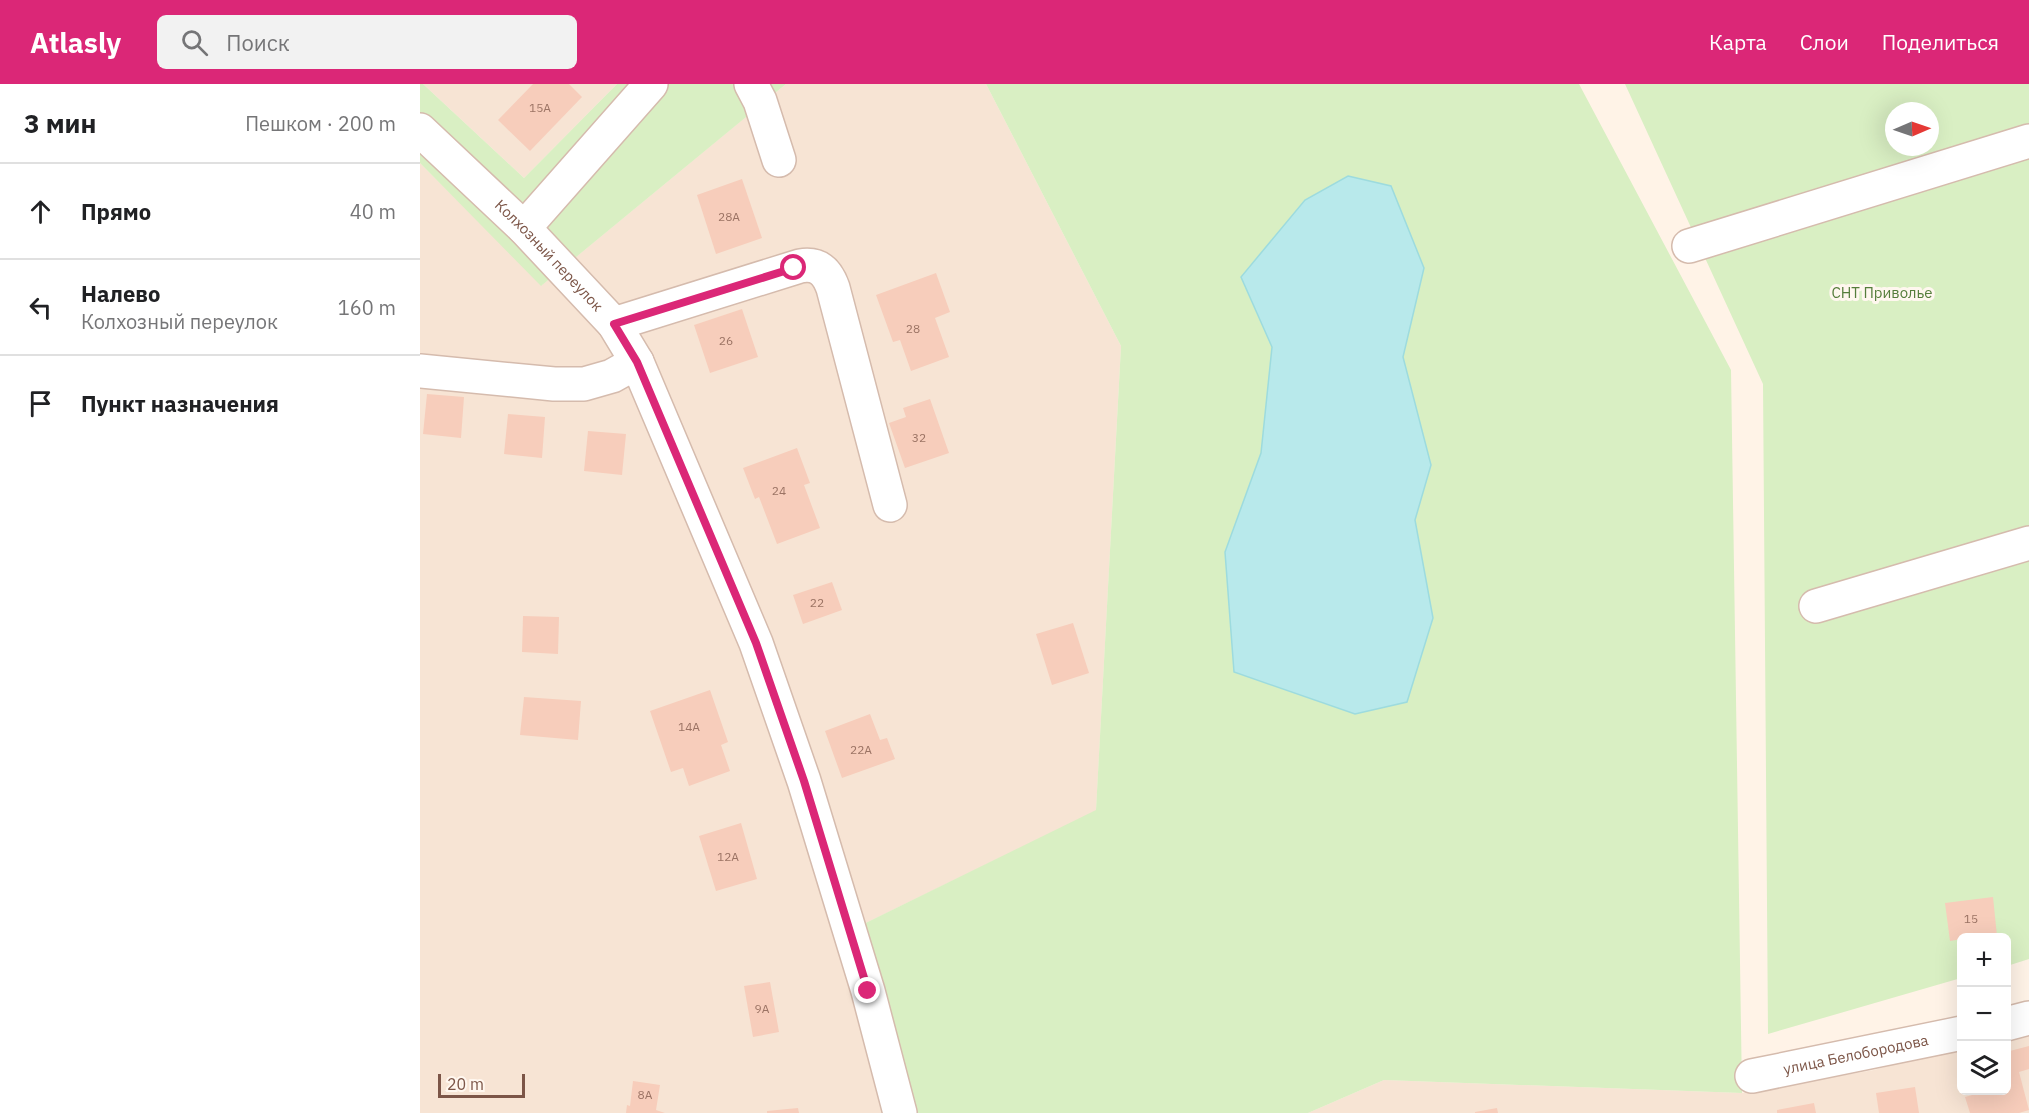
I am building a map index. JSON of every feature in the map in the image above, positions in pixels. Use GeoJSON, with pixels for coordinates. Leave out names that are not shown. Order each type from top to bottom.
{"type":"FeatureCollection","features":[{"type":"Feature","properties":{"kind":"street"},"geometry":{"type":"LineString","coordinates":[[524,228],[651,84]]}},
{"type":"Feature","properties":{"kind":"street"},"geometry":{"type":"LineString","coordinates":[[751,84],[760,101],[779,160]]}},
{"type":"Feature","properties":{"kind":"street","name":"Колхозный переулок"},"geometry":{"type":"LineString","coordinates":[[420,130],[524,228],[614,324],[637,362],[756,643],[804,781],[868,991],[900,1113]]}},
{"type":"Feature","properties":{"kind":"street"},"geometry":{"type":"LineString","coordinates":[[1689,246],[2029,141]]}},
{"type":"Feature","properties":{"kind":"street"},"geometry":{"type":"LineString","coordinates":[[614,324],[800,266],[814,266],[824,271],[833,288],[890,506]]}},
{"type":"Feature","properties":{"kind":"street"},"geometry":{"type":"LineString","coordinates":[[420,371],[554,384],[584,384],[612,376],[637,362]]}},
{"type":"Feature","properties":{"kind":"street"},"geometry":{"type":"LineString","coordinates":[[1816,606],[2029,543]]}},
{"type":"Feature","properties":{"kind":"street"},"geometry":{"type":"LineString","coordinates":[[2011,1023],[2029,1018]]}},
{"type":"Feature","properties":{"kind":"street","name":"улица Белобородова"},"geometry":{"type":"LineString","coordinates":[[1752,1076],[1957,1034]]}},
{"type":"Feature","properties":{"kind":"shaded area"},"geometry":{"type":"Polygon","coordinates":[[[423,84],[617,84],[524,178],[423,84]]]}},
{"type":"Feature","properties":{"kind":"shaded area"},"geometry":{"type":"Polygon","coordinates":[[[786,84],[986,84],[1121,346],[1096,811],[835,938],[885,1113],[420,1113],[420,163],[542,285],[786,84]]]}},
{"type":"Feature","properties":{"kind":"shaded area"},"geometry":{"type":"Polygon","coordinates":[[[2029,1028],[2029,1113],[1308,1113],[1384,1080],[1742,1093],[1874,1070],[1957,1047],[1957,1095],[2011,1095],[2011,1033],[2029,1028]]]}},
{"type":"Feature","properties":{"kind":"green space"},"geometry":{"type":"Polygon","coordinates":[[[420,84],[423,84],[524,178],[617,84],[786,84],[541,286],[420,163],[420,84]]]}},
{"type":"Feature","properties":{"kind":"green space"},"geometry":{"type":"Polygon","coordinates":[[[986,84],[1579,84],[1731,370],[1742,1093],[1384,1080],[1308,1113],[885,1113],[835,938],[1096,810],[1121,346],[986,84]]]}},
{"type":"Feature","properties":{"kind":"green space","name":"СНТ Приволье"},"geometry":{"type":"Polygon","coordinates":[[[1625,84],[2029,84],[2029,959],[2011,965],[2011,933],[1957,933],[1957,979],[1768,1034],[1763,384],[1625,84]]]}},
{"type":"Feature","properties":{"kind":"water"},"geometry":{"type":"Polygon","coordinates":[[[1348,176],[1391,186],[1424,268],[1403,357],[1431,465],[1415,520],[1433,618],[1407,702],[1355,714],[1234,672],[1225,552],[1261,453],[1272,347],[1241,277],[1305,200],[1348,176]]]}},
{"type":"Feature","properties":{"kind":"building"},"geometry":{"type":"Polygon","coordinates":[[[533,84],[569,84],[582,97],[530,151],[498,120],[533,84]]]}},
{"type":"Feature","properties":{"kind":"building"},"geometry":{"type":"Polygon","coordinates":[[[742,179],[762,238],[716,254],[697,195],[742,179]]]}},
{"type":"Feature","properties":{"kind":"building"},"geometry":{"type":"Polygon","coordinates":[[[936,273],[950,312],[935,318],[949,357],[911,371],[900,340],[893,342],[876,295],[936,273]]]}},
{"type":"Feature","properties":{"kind":"building"},"geometry":{"type":"Polygon","coordinates":[[[742,309],[758,357],[710,373],[694,325],[742,309]]]}},
{"type":"Feature","properties":{"kind":"building"},"geometry":{"type":"Polygon","coordinates":[[[427,394],[464,397],[461,438],[423,434],[427,394]]]}},
{"type":"Feature","properties":{"kind":"building"},"geometry":{"type":"Polygon","coordinates":[[[930,399],[949,453],[905,468],[889,423],[906,417],[903,408],[930,399]]]}},
{"type":"Feature","properties":{"kind":"building"},"geometry":{"type":"Polygon","coordinates":[[[508,414],[545,417],[542,458],[504,454],[508,414]]]}},
{"type":"Feature","properties":{"kind":"building"},"geometry":{"type":"Polygon","coordinates":[[[588,431],[626,434],[622,475],[584,471],[588,431]]]}},
{"type":"Feature","properties":{"kind":"building"},"geometry":{"type":"Polygon","coordinates":[[[797,448],[810,483],[804,485],[820,528],[777,544],[759,497],[755,499],[743,468],[797,448]]]}},
{"type":"Feature","properties":{"kind":"building"},"geometry":{"type":"Polygon","coordinates":[[[832,582],[842,610],[803,624],[793,595],[832,582]]]}},
{"type":"Feature","properties":{"kind":"building"},"geometry":{"type":"Polygon","coordinates":[[[523,616],[559,617],[558,654],[522,652],[523,616]]]}},
{"type":"Feature","properties":{"kind":"building"},"geometry":{"type":"Polygon","coordinates":[[[1073,623],[1089,673],[1052,685],[1036,634],[1073,623]]]}},
{"type":"Feature","properties":{"kind":"building"},"geometry":{"type":"Polygon","coordinates":[[[710,690],[728,742],[721,745],[730,771],[689,786],[683,768],[671,772],[650,711],[710,690]]]}},
{"type":"Feature","properties":{"kind":"building"},"geometry":{"type":"Polygon","coordinates":[[[524,697],[581,701],[578,740],[520,735],[524,697]]]}},
{"type":"Feature","properties":{"kind":"building"},"geometry":{"type":"Polygon","coordinates":[[[870,714],[880,740],[887,738],[895,759],[842,778],[825,731],[870,714]]]}},
{"type":"Feature","properties":{"kind":"building"},"geometry":{"type":"Polygon","coordinates":[[[741,823],[757,879],[716,891],[699,836],[741,823]]]}},
{"type":"Feature","properties":{"kind":"building"},"geometry":{"type":"Polygon","coordinates":[[[1993,897],[1997,933],[1957,933],[1957,940],[1950,941],[1945,903],[1993,897]]]}},
{"type":"Feature","properties":{"kind":"building"},"geometry":{"type":"Polygon","coordinates":[[[770,982],[779,1032],[753,1037],[744,986],[770,982]]]}},
{"type":"Feature","properties":{"kind":"building"},"geometry":{"type":"Polygon","coordinates":[[[2029,1046],[2029,1069],[2019,1072],[2029,1110],[2019,1113],[1970,1113],[1965,1097],[2011,1095],[2011,1051],[2029,1046]]]}},
{"type":"Feature","properties":{"kind":"building"},"geometry":{"type":"Polygon","coordinates":[[[633,1081],[660,1085],[656,1110],[665,1113],[626,1113],[627,1105],[630,1106],[633,1081]]]}},
{"type":"Feature","properties":{"kind":"building"},"geometry":{"type":"Polygon","coordinates":[[[1915,1087],[1919,1113],[1879,1113],[1876,1093],[1915,1087]]]}},
{"type":"Feature","properties":{"kind":"building"},"geometry":{"type":"Polygon","coordinates":[[[1814,1103],[1816,1113],[1777,1113],[1777,1110],[1814,1103]]]}},
{"type":"Feature","properties":{"kind":"building"},"geometry":{"type":"Polygon","coordinates":[[[798,1108],[799,1113],[767,1113],[767,1111],[798,1108]]]}},
{"type":"Feature","properties":{"kind":"building"},"geometry":{"type":"Polygon","coordinates":[[[1497,1108],[1498,1113],[1475,1113],[1475,1112],[1497,1108]]]}},
{"type":"Feature","properties":{"kind":"route"},"geometry":{"type":"LineString","coordinates":[[794,268],[614,324],[637,362],[756,643],[804,781],[868,991]]}}]}
